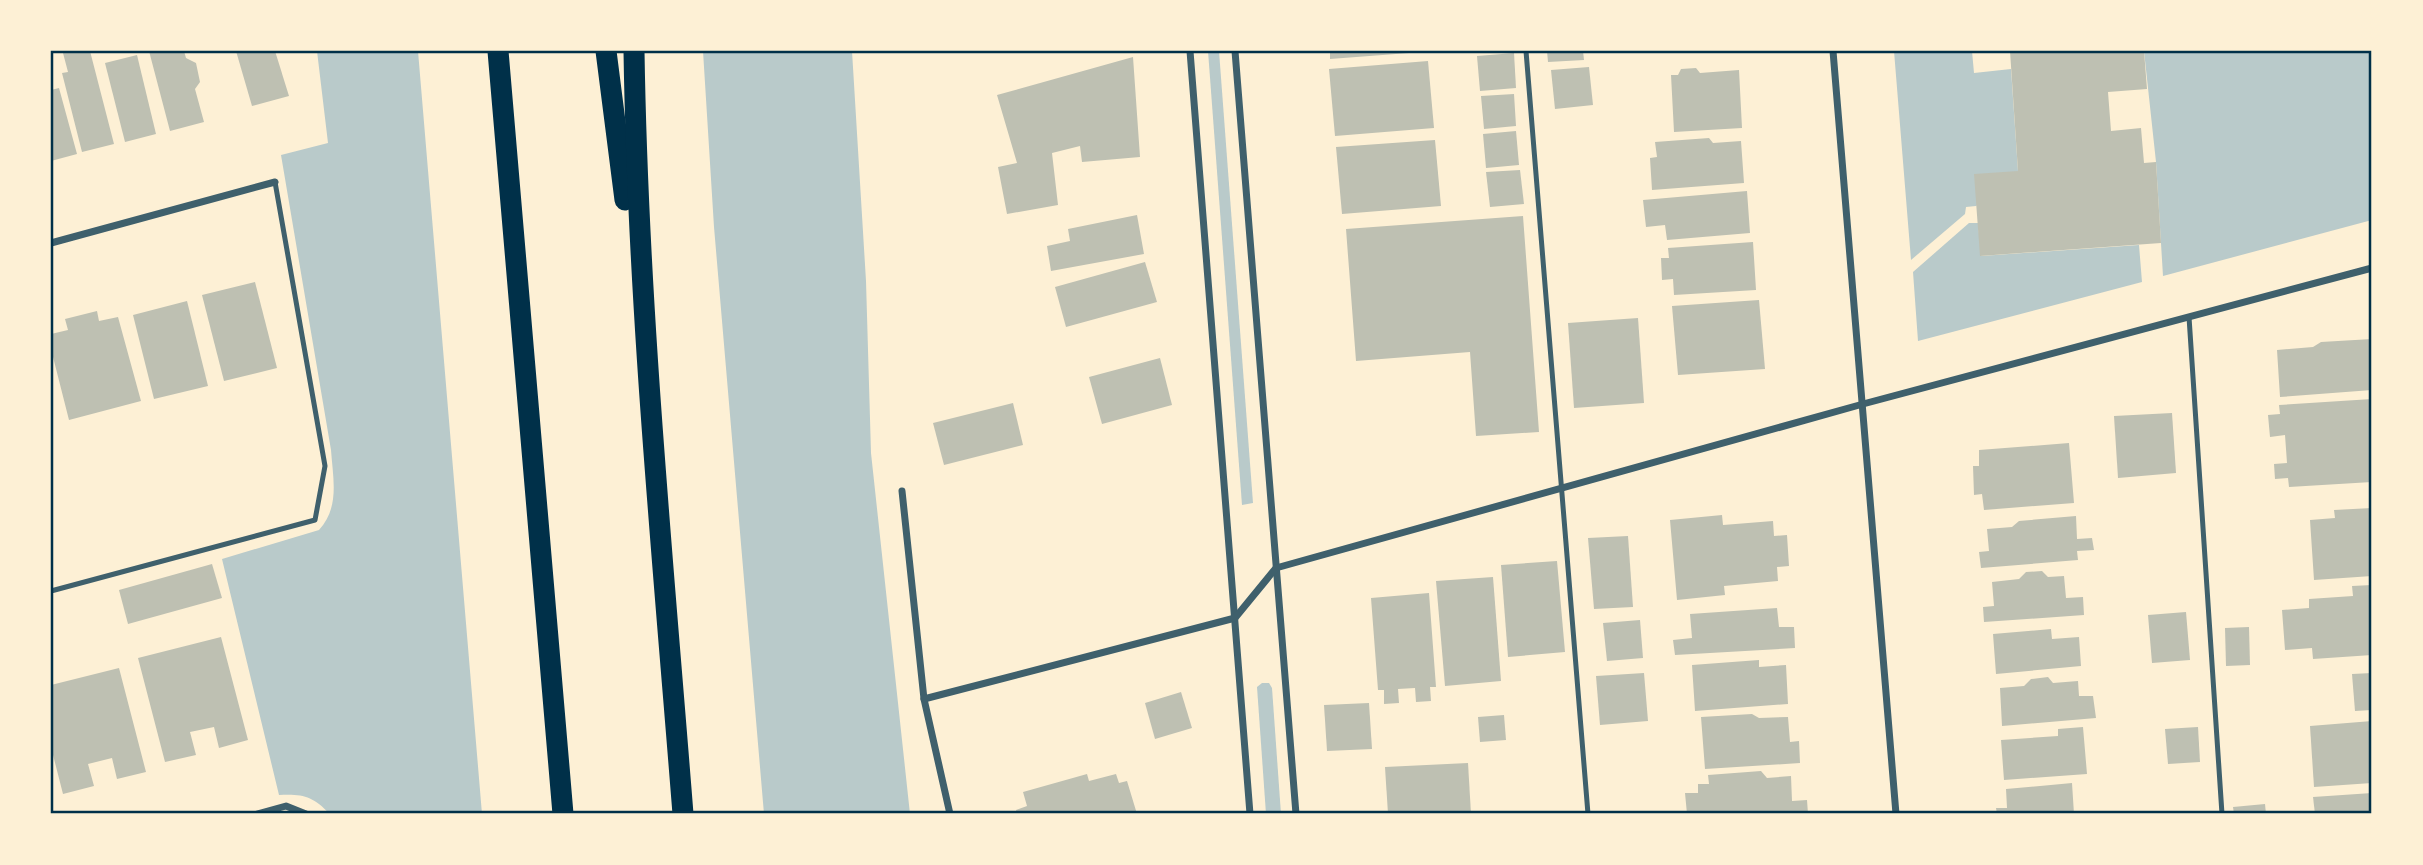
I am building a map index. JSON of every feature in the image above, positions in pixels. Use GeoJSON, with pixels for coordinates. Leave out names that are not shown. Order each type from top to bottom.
{"type":"FeatureCollection","features":[{"type":"Feature","properties":{"kind":"highway"},"geometry":{"type":"LineString","coordinates":[[498,51],[563,814]]}},
{"type":"Feature","properties":{"kind":"highway"},"geometry":{"type":"LineString","coordinates":[[606,51],[648,376]]}},
{"type":"Feature","properties":{"kind":"highway"},"geometry":{"type":"LineString","coordinates":[[634,51],[636,167],[648,376],[683,814]]}},
{"type":"Feature","properties":{"kind":"street"},"geometry":{"type":"LineString","coordinates":[[1190,51],[1250,814]]}},
{"type":"Feature","properties":{"kind":"street"},"geometry":{"type":"LineString","coordinates":[[1235,51],[1296,814]]}},
{"type":"Feature","properties":{"kind":"street"},"geometry":{"type":"LineString","coordinates":[[1833,51],[1896,814]]}},
{"type":"Feature","properties":{"kind":"street"},"geometry":{"type":"LineString","coordinates":[[51,243],[275,182]]}},
{"type":"Feature","properties":{"kind":"street"},"geometry":{"type":"LineString","coordinates":[[924,699],[1235,618],[1276,568],[1863,404],[2372,268]]}},
{"type":"Feature","properties":{"kind":"street"},"geometry":{"type":"LineString","coordinates":[[902,491],[924,699],[950,814]]}},
{"type":"Feature","properties":{"kind":"street"},"geometry":{"type":"LineString","coordinates":[[257,814],[286,806],[306,814]]}},
{"type":"Feature","properties":{"kind":"lane"},"geometry":{"type":"LineString","coordinates":[[1526,51],[1588,814]]}},
{"type":"Feature","properties":{"kind":"lane"},"geometry":{"type":"LineString","coordinates":[[51,591],[315,520],[325,466],[275,182]]}},
{"type":"Feature","properties":{"kind":"lane"},"geometry":{"type":"LineString","coordinates":[[2189,317],[2222,814]]}},
{"type":"Feature","properties":{"kind":"shaded area"},"geometry":{"type":"Polygon","coordinates":[[[317,51],[418,51],[482,814],[330,814],[307,797],[279,795],[222,559],[319,530],[326,521],[333,502],[331,450],[281,155],[328,143],[317,51]]]}},
{"type":"Feature","properties":{"kind":"shaded area"},"geometry":{"type":"Polygon","coordinates":[[[703,51],[852,51],[866,281],[871,453],[910,814],[764,814],[714,227],[703,51]]]}},
{"type":"Feature","properties":{"kind":"shaded area"},"geometry":{"type":"Polygon","coordinates":[[[1208,51],[1219,51],[1253,503],[1242,505],[1208,51]]]}},
{"type":"Feature","properties":{"kind":"shaded area"},"geometry":{"type":"Polygon","coordinates":[[[1894,51],[1972,51],[1974,73],[2011,69],[2018,171],[1976,206],[1966,207],[1965,214],[1911,260],[1894,51]]]}},
{"type":"Feature","properties":{"kind":"shaded area"},"geometry":{"type":"Polygon","coordinates":[[[2144,51],[2372,51],[2372,220],[2163,276],[2156,162],[2144,51]]]}},
{"type":"Feature","properties":{"kind":"shaded area"},"geometry":{"type":"Polygon","coordinates":[[[1969,223],[1978,223],[1981,256],[2139,245],[2142,282],[1918,341],[1913,272],[1969,223]]]}},
{"type":"Feature","properties":{"kind":"shaded area"},"geometry":{"type":"Polygon","coordinates":[[[1262,683],[1269,683],[1272,688],[1281,814],[1266,814],[1257,687],[1262,683]]]}},
{"type":"Feature","properties":{"kind":"building"},"geometry":{"type":"Polygon","coordinates":[[[90,51],[114,144],[82,152],[62,73],[68,72],[63,53],[90,51]]]}},
{"type":"Feature","properties":{"kind":"building"},"geometry":{"type":"Polygon","coordinates":[[[149,51],[184,51],[186,58],[196,63],[200,82],[195,89],[204,122],[170,131],[149,51]]]}},
{"type":"Feature","properties":{"kind":"building"},"geometry":{"type":"Polygon","coordinates":[[[236,51],[275,51],[289,96],[252,106],[236,51]]]}},
{"type":"Feature","properties":{"kind":"building"},"geometry":{"type":"Polygon","coordinates":[[[1330,51],[1409,51],[1409,53],[1330,59],[1330,51]]]}},
{"type":"Feature","properties":{"kind":"building"},"geometry":{"type":"Polygon","coordinates":[[[1547,51],[1583,51],[1584,60],[1548,62],[1547,51]]]}},
{"type":"Feature","properties":{"kind":"building"},"geometry":{"type":"Polygon","coordinates":[[[2010,51],[2144,51],[2147,89],[2108,92],[2111,131],[2141,128],[2144,163],[2156,162],[2161,243],[1980,256],[1974,174],[2018,171],[2010,51]]]}},
{"type":"Feature","properties":{"kind":"building"},"geometry":{"type":"Polygon","coordinates":[[[1514,53],[1516,88],[1480,91],[1477,56],[1514,53]]]}},
{"type":"Feature","properties":{"kind":"building"},"geometry":{"type":"Polygon","coordinates":[[[137,55],[156,134],[125,142],[105,63],[137,55]]]}},
{"type":"Feature","properties":{"kind":"building"},"geometry":{"type":"Polygon","coordinates":[[[1133,57],[1140,157],[1082,162],[1080,146],[1052,153],[1058,205],[1007,214],[998,167],[1017,163],[997,95],[1133,57]]]}},
{"type":"Feature","properties":{"kind":"building"},"geometry":{"type":"Polygon","coordinates":[[[1428,61],[1434,128],[1335,136],[1329,69],[1428,61]]]}},
{"type":"Feature","properties":{"kind":"building"},"geometry":{"type":"Polygon","coordinates":[[[1589,67],[1593,105],[1555,109],[1551,70],[1589,67]]]}},
{"type":"Feature","properties":{"kind":"building"},"geometry":{"type":"Polygon","coordinates":[[[1696,68],[1700,73],[1739,70],[1742,128],[1674,132],[1671,75],[1678,75],[1681,69],[1696,68]]]}},
{"type":"Feature","properties":{"kind":"building"},"geometry":{"type":"Polygon","coordinates":[[[59,88],[77,154],[51,161],[51,90],[59,88]]]}},
{"type":"Feature","properties":{"kind":"building"},"geometry":{"type":"Polygon","coordinates":[[[1514,94],[1516,126],[1484,129],[1481,96],[1514,94]]]}},
{"type":"Feature","properties":{"kind":"building"},"geometry":{"type":"Polygon","coordinates":[[[1516,131],[1519,165],[1486,168],[1483,134],[1516,131]]]}},
{"type":"Feature","properties":{"kind":"building"},"geometry":{"type":"Polygon","coordinates":[[[1709,138],[1713,143],[1741,141],[1744,183],[1652,190],[1650,158],[1657,157],[1655,142],[1709,138]]]}},
{"type":"Feature","properties":{"kind":"building"},"geometry":{"type":"Polygon","coordinates":[[[1435,140],[1441,206],[1342,214],[1336,147],[1435,140]]]}},
{"type":"Feature","properties":{"kind":"building"},"geometry":{"type":"Polygon","coordinates":[[[1520,170],[1524,204],[1490,207],[1486,172],[1520,170]]]}},
{"type":"Feature","properties":{"kind":"building"},"geometry":{"type":"Polygon","coordinates":[[[1747,191],[1750,233],[1667,240],[1665,225],[1646,227],[1643,200],[1747,191]]]}},
{"type":"Feature","properties":{"kind":"building"},"geometry":{"type":"Polygon","coordinates":[[[1137,215],[1144,254],[1051,271],[1047,246],[1070,241],[1068,229],[1137,215]]]}},
{"type":"Feature","properties":{"kind":"building"},"geometry":{"type":"Polygon","coordinates":[[[1523,216],[1539,432],[1476,436],[1470,352],[1356,361],[1346,229],[1523,216]]]}},
{"type":"Feature","properties":{"kind":"building"},"geometry":{"type":"Polygon","coordinates":[[[1753,242],[1756,290],[1674,295],[1673,279],[1662,280],[1661,258],[1669,258],[1668,248],[1753,242]]]}},
{"type":"Feature","properties":{"kind":"building"},"geometry":{"type":"Polygon","coordinates":[[[1145,262],[1157,302],[1066,327],[1055,287],[1145,262]]]}},
{"type":"Feature","properties":{"kind":"building"},"geometry":{"type":"Polygon","coordinates":[[[255,282],[277,368],[224,381],[202,295],[255,282]]]}},
{"type":"Feature","properties":{"kind":"building"},"geometry":{"type":"Polygon","coordinates":[[[1759,300],[1765,369],[1678,375],[1672,306],[1759,300]]]}},
{"type":"Feature","properties":{"kind":"building"},"geometry":{"type":"Polygon","coordinates":[[[187,301],[208,386],[154,399],[133,315],[187,301]]]}},
{"type":"Feature","properties":{"kind":"building"},"geometry":{"type":"Polygon","coordinates":[[[97,311],[99,321],[118,317],[141,401],[69,420],[51,349],[51,334],[68,330],[65,319],[97,311]]]}},
{"type":"Feature","properties":{"kind":"building"},"geometry":{"type":"Polygon","coordinates":[[[1638,318],[1644,403],[1574,408],[1568,323],[1638,318]]]}},
{"type":"Feature","properties":{"kind":"building"},"geometry":{"type":"Polygon","coordinates":[[[2372,339],[2372,390],[2280,397],[2277,350],[2313,347],[2321,342],[2372,339]]]}},
{"type":"Feature","properties":{"kind":"building"},"geometry":{"type":"Polygon","coordinates":[[[1160,358],[1172,405],[1102,424],[1089,377],[1160,358]]]}},
{"type":"Feature","properties":{"kind":"building"},"geometry":{"type":"Polygon","coordinates":[[[2372,399],[2372,482],[2289,487],[2288,478],[2275,479],[2274,464],[2287,463],[2285,435],[2270,437],[2268,415],[2280,414],[2279,405],[2372,399]]]}},
{"type":"Feature","properties":{"kind":"building"},"geometry":{"type":"Polygon","coordinates":[[[1013,403],[1023,445],[944,465],[933,423],[1013,403]]]}},
{"type":"Feature","properties":{"kind":"building"},"geometry":{"type":"Polygon","coordinates":[[[2172,413],[2176,473],[2118,478],[2114,416],[2172,413]]]}},
{"type":"Feature","properties":{"kind":"building"},"geometry":{"type":"Polygon","coordinates":[[[2069,443],[2074,503],[1984,510],[1982,494],[1974,495],[1973,466],[1979,466],[1979,450],[2069,443]]]}},
{"type":"Feature","properties":{"kind":"building"},"geometry":{"type":"Polygon","coordinates":[[[2372,508],[2372,576],[2314,580],[2310,520],[2335,518],[2334,510],[2372,508]]]}},
{"type":"Feature","properties":{"kind":"building"},"geometry":{"type":"Polygon","coordinates":[[[1722,515],[1723,525],[1773,521],[1774,536],[1787,535],[1789,566],[1777,567],[1778,581],[1724,586],[1725,595],[1677,600],[1670,520],[1722,515]]]}},
{"type":"Feature","properties":{"kind":"building"},"geometry":{"type":"Polygon","coordinates":[[[2076,516],[2077,539],[2092,538],[2094,550],[2077,551],[2078,560],[1981,568],[1979,552],[1989,551],[1987,529],[2012,527],[2019,521],[2076,516]]]}},
{"type":"Feature","properties":{"kind":"building"},"geometry":{"type":"Polygon","coordinates":[[[1628,536],[1633,607],[1594,609],[1588,538],[1628,536]]]}},
{"type":"Feature","properties":{"kind":"building"},"geometry":{"type":"Polygon","coordinates":[[[1557,561],[1565,652],[1508,657],[1501,565],[1557,561]]]}},
{"type":"Feature","properties":{"kind":"building"},"geometry":{"type":"Polygon","coordinates":[[[212,564],[222,598],[128,624],[119,590],[212,564]]]}},
{"type":"Feature","properties":{"kind":"building"},"geometry":{"type":"Polygon","coordinates":[[[2042,571],[2048,577],[2064,576],[2066,598],[2083,597],[2084,615],[1984,622],[1983,607],[1994,606],[1992,582],[2019,579],[2026,572],[2042,571]]]}},
{"type":"Feature","properties":{"kind":"building"},"geometry":{"type":"Polygon","coordinates":[[[1493,577],[1501,681],[1445,686],[1436,581],[1493,577]]]}},
{"type":"Feature","properties":{"kind":"building"},"geometry":{"type":"Polygon","coordinates":[[[2372,585],[2372,655],[2313,659],[2312,648],[2285,650],[2282,610],[2309,608],[2309,599],[2353,596],[2352,586],[2372,585]]]}},
{"type":"Feature","properties":{"kind":"building"},"geometry":{"type":"Polygon","coordinates":[[[1429,593],[1436,687],[1430,687],[1431,701],[1416,702],[1415,688],[1398,689],[1399,703],[1384,704],[1384,690],[1378,690],[1371,598],[1429,593]]]}},
{"type":"Feature","properties":{"kind":"building"},"geometry":{"type":"Polygon","coordinates":[[[1777,608],[1779,627],[1794,627],[1795,648],[1675,655],[1673,640],[1692,638],[1690,614],[1777,608]]]}},
{"type":"Feature","properties":{"kind":"building"},"geometry":{"type":"Polygon","coordinates":[[[2186,612],[2190,660],[2152,663],[2148,615],[2186,612]]]}},
{"type":"Feature","properties":{"kind":"building"},"geometry":{"type":"Polygon","coordinates":[[[1640,620],[1643,658],[1607,661],[1603,623],[1640,620]]]}},
{"type":"Feature","properties":{"kind":"building"},"geometry":{"type":"Polygon","coordinates":[[[2249,627],[2250,665],[2226,666],[2225,628],[2249,627]]]}},
{"type":"Feature","properties":{"kind":"building"},"geometry":{"type":"Polygon","coordinates":[[[2051,629],[2052,639],[2079,637],[2081,666],[1996,674],[1993,634],[2051,629]]]}},
{"type":"Feature","properties":{"kind":"building"},"geometry":{"type":"Polygon","coordinates":[[[221,637],[248,740],[219,748],[214,727],[190,732],[196,755],[165,762],[138,658],[221,637]]]}},
{"type":"Feature","properties":{"kind":"building"},"geometry":{"type":"Polygon","coordinates":[[[1759,660],[1759,667],[1786,665],[1788,704],[1695,711],[1692,665],[1759,660]]]}},
{"type":"Feature","properties":{"kind":"building"},"geometry":{"type":"Polygon","coordinates":[[[119,668],[146,772],[117,779],[112,758],[88,764],[94,786],[63,794],[51,747],[51,685],[119,668]]]}},
{"type":"Feature","properties":{"kind":"building"},"geometry":{"type":"Polygon","coordinates":[[[1644,673],[1648,721],[1600,725],[1596,676],[1644,673]]]}},
{"type":"Feature","properties":{"kind":"building"},"geometry":{"type":"Polygon","coordinates":[[[2372,673],[2372,710],[2355,711],[2352,674],[2372,673]]]}},
{"type":"Feature","properties":{"kind":"building"},"geometry":{"type":"Polygon","coordinates":[[[2048,677],[2053,683],[2078,681],[2079,696],[2093,696],[2096,718],[2002,726],[2000,688],[2024,686],[2031,679],[2048,677]]]}},
{"type":"Feature","properties":{"kind":"building"},"geometry":{"type":"Polygon","coordinates":[[[1181,692],[1192,728],[1155,739],[1145,703],[1181,692]]]}},
{"type":"Feature","properties":{"kind":"building"},"geometry":{"type":"Polygon","coordinates":[[[1369,703],[1372,749],[1327,751],[1324,705],[1369,703]]]}},
{"type":"Feature","properties":{"kind":"building"},"geometry":{"type":"Polygon","coordinates":[[[1752,714],[1759,718],[1788,717],[1790,742],[1799,741],[1800,763],[1705,769],[1701,717],[1752,714]]]}},
{"type":"Feature","properties":{"kind":"building"},"geometry":{"type":"Polygon","coordinates":[[[1504,715],[1506,740],[1480,742],[1478,717],[1504,715]]]}},
{"type":"Feature","properties":{"kind":"building"},"geometry":{"type":"Polygon","coordinates":[[[2372,721],[2372,783],[2314,787],[2310,726],[2372,721]]]}},
{"type":"Feature","properties":{"kind":"building"},"geometry":{"type":"Polygon","coordinates":[[[2083,727],[2087,774],[2004,780],[2001,740],[2058,736],[2058,729],[2083,727]]]}},
{"type":"Feature","properties":{"kind":"building"},"geometry":{"type":"Polygon","coordinates":[[[2198,727],[2200,762],[2168,764],[2165,729],[2198,727]]]}},
{"type":"Feature","properties":{"kind":"building"},"geometry":{"type":"Polygon","coordinates":[[[1468,763],[1471,814],[1388,814],[1385,767],[1468,763]]]}},
{"type":"Feature","properties":{"kind":"building"},"geometry":{"type":"Polygon","coordinates":[[[1761,771],[1767,778],[1791,776],[1792,801],[1807,800],[1808,814],[1687,814],[1685,793],[1698,793],[1698,784],[1709,784],[1708,775],[1761,771]]]}},
{"type":"Feature","properties":{"kind":"building"},"geometry":{"type":"Polygon","coordinates":[[[1087,774],[1089,781],[1116,774],[1119,783],[1127,781],[1137,814],[1017,814],[1016,810],[1027,806],[1023,792],[1087,774]]]}},
{"type":"Feature","properties":{"kind":"building"},"geometry":{"type":"Polygon","coordinates":[[[2072,783],[2074,814],[1997,814],[1996,808],[2007,808],[2006,789],[2072,783]]]}},
{"type":"Feature","properties":{"kind":"building"},"geometry":{"type":"Polygon","coordinates":[[[2372,793],[2372,814],[2315,814],[2313,797],[2372,793]]]}},
{"type":"Feature","properties":{"kind":"building"},"geometry":{"type":"Polygon","coordinates":[[[2265,804],[2266,814],[2234,814],[2233,807],[2265,804]]]}}]}
